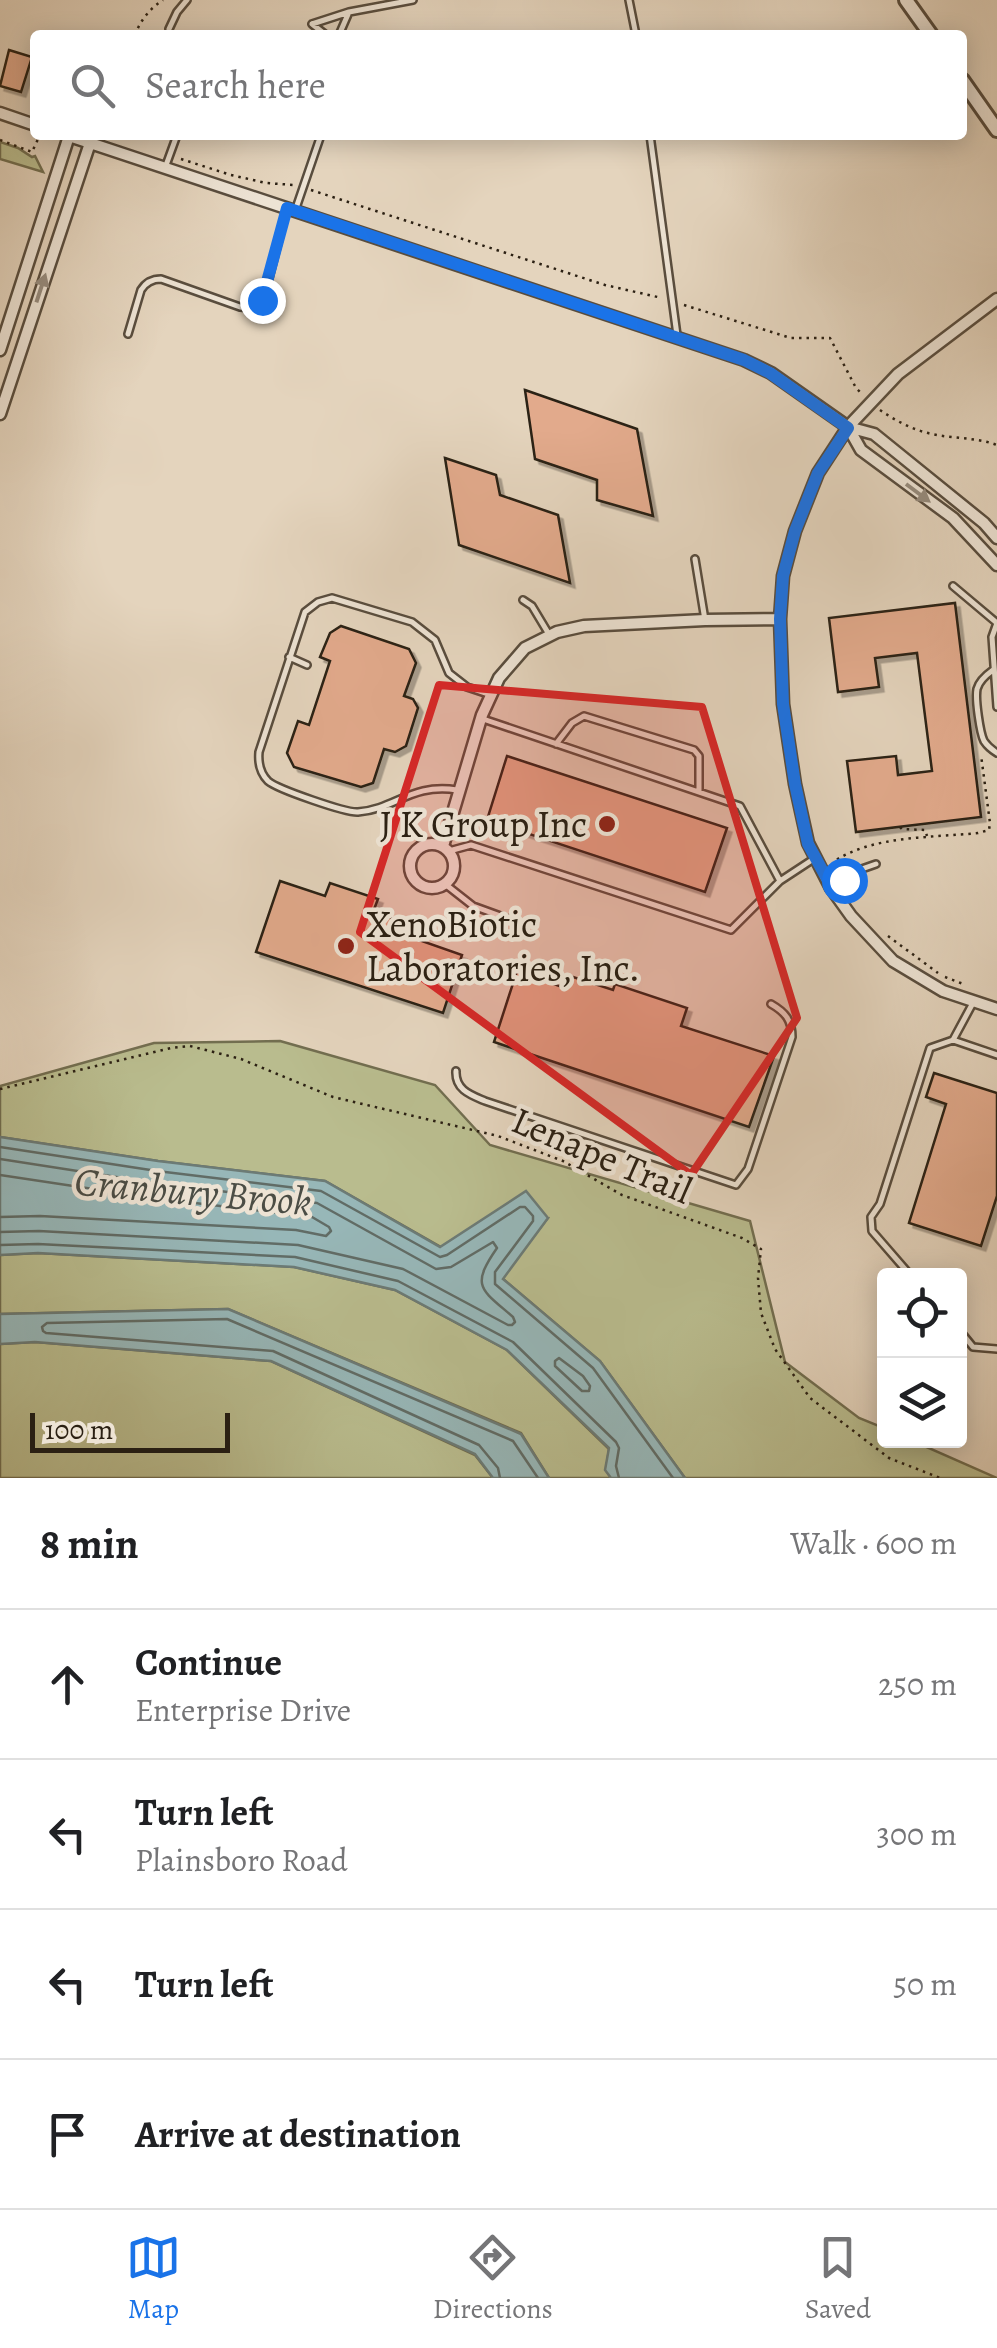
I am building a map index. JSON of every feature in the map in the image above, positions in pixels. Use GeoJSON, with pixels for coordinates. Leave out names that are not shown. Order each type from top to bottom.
{"type":"FeatureCollection","features":[{"type":"Feature","properties":{"kind":"street"},"geometry":{"type":"LineString","coordinates":[[906,0],[927,30]]}},
{"type":"Feature","properties":{"kind":"street"},"geometry":{"type":"LineString","coordinates":[[967,87],[997,130]]}},
{"type":"Feature","properties":{"kind":"street"},"geometry":{"type":"LineString","coordinates":[[0,114],[30,123]]}},
{"type":"Feature","properties":{"kind":"street"},"geometry":{"type":"LineString","coordinates":[[0,350],[66,140]]}},
{"type":"Feature","properties":{"kind":"street"},"geometry":{"type":"LineString","coordinates":[[80,140],[744,360],[770,373],[848,428],[874,434],[984,523],[997,538]]}},
{"type":"Feature","properties":{"kind":"street"},"geometry":{"type":"LineString","coordinates":[[0,414],[90,143]]}},
{"type":"Feature","properties":{"kind":"street"},"geometry":{"type":"LineString","coordinates":[[997,299],[898,374],[848,428],[818,473],[795,531],[783,576],[780,619],[783,704],[795,784],[808,844],[832,888],[851,916],[892,961],[942,990],[976,996],[997,1009]]}},
{"type":"Feature","properties":{"kind":"street"},"geometry":{"type":"LineString","coordinates":[[848,428],[860,450],[952,518],[997,566]]}},
{"type":"Feature","properties":{"kind":"street"},"geometry":{"type":"LineString","coordinates":[[446,849],[481,719],[499,678],[524,648],[557,632],[584,626],[780,619]]}},
{"type":"Feature","properties":{"kind":"street"},"geometry":{"type":"LineString","coordinates":[[435,844],[446,849],[453,858],[454,869],[445,884],[419,884],[411,871],[412,856],[421,846],[435,844]]}},
{"type":"Feature","properties":{"kind":"lane"},"geometry":{"type":"LineString","coordinates":[[169,29],[186,0]]}},
{"type":"Feature","properties":{"kind":"lane"},"geometry":{"type":"LineString","coordinates":[[320,30],[312,24],[349,12],[413,0]]}},
{"type":"Feature","properties":{"kind":"lane"},"geometry":{"type":"LineString","coordinates":[[629,0],[635,30]]}},
{"type":"Feature","properties":{"kind":"lane"},"geometry":{"type":"LineString","coordinates":[[341,30],[349,12]]}},
{"type":"Feature","properties":{"kind":"lane"},"geometry":{"type":"LineString","coordinates":[[165,168],[175,140]]}},
{"type":"Feature","properties":{"kind":"lane"},"geometry":{"type":"LineString","coordinates":[[128,334],[141,290],[154,279],[240,307],[258,304],[319,140]]}},
{"type":"Feature","properties":{"kind":"lane"},"geometry":{"type":"LineString","coordinates":[[651,140],[677,337]]}},
{"type":"Feature","properties":{"kind":"lane"},"geometry":{"type":"LineString","coordinates":[[695,558],[705,620]]}},
{"type":"Feature","properties":{"kind":"lane"},"geometry":{"type":"LineString","coordinates":[[953,586],[997,623],[992,637],[997,707]]}},
{"type":"Feature","properties":{"kind":"lane"},"geometry":{"type":"LineString","coordinates":[[460,790],[416,791],[370,810],[351,813],[269,782],[258,766],[258,752],[305,612],[332,598],[412,622],[436,640],[449,673],[467,687],[491,695]]}},
{"type":"Feature","properties":{"kind":"lane"},"geometry":{"type":"LineString","coordinates":[[523,600],[532,606],[550,636]]}},
{"type":"Feature","properties":{"kind":"lane"},"geometry":{"type":"LineString","coordinates":[[289,657],[307,666]]}},
{"type":"Feature","properties":{"kind":"lane"},"geometry":{"type":"LineString","coordinates":[[993,670],[977,687],[977,699],[983,739],[997,753]]}},
{"type":"Feature","properties":{"kind":"lane"},"geometry":{"type":"LineString","coordinates":[[556,744],[572,723],[584,716],[694,750],[699,756],[699,792]]}},
{"type":"Feature","properties":{"kind":"lane"},"geometry":{"type":"LineString","coordinates":[[481,719],[740,806],[780,881]]}},
{"type":"Feature","properties":{"kind":"lane"},"geometry":{"type":"LineString","coordinates":[[446,849],[471,845],[731,930],[780,881],[816,858]]}},
{"type":"Feature","properties":{"kind":"lane"},"geometry":{"type":"LineString","coordinates":[[832,888],[856,871],[876,864]]}},
{"type":"Feature","properties":{"kind":"lane"},"geometry":{"type":"LineString","coordinates":[[445,884],[472,906],[506,918]]}},
{"type":"Feature","properties":{"kind":"lane"},"geometry":{"type":"LineString","coordinates":[[953,1040],[976,996]]}},
{"type":"Feature","properties":{"kind":"lane"},"geometry":{"type":"LineString","coordinates":[[456,1071],[458,1085],[485,1101],[736,1185],[748,1169],[792,1037],[788,1018],[771,1004]]}},
{"type":"Feature","properties":{"kind":"lane"},"geometry":{"type":"LineString","coordinates":[[904,1268],[872,1230],[870,1217],[880,1204],[930,1048],[953,1040],[997,1055]]}},
{"type":"Feature","properties":{"kind":"lane"},"geometry":{"type":"LineString","coordinates":[[967,1339],[973,1346],[997,1349]]}},
{"type":"Feature","properties":{"kind":"path"},"geometry":{"type":"LineString","coordinates":[[137,30],[163,0]]}},
{"type":"Feature","properties":{"kind":"path"},"geometry":{"type":"LineString","coordinates":[[0,140],[32,152],[37,140]]}},
{"type":"Feature","properties":{"kind":"path"},"geometry":{"type":"LineString","coordinates":[[170,156],[231,175],[303,187],[605,284],[791,338],[830,338],[856,388],[897,422],[934,435],[979,438],[997,445]]}},
{"type":"Feature","properties":{"kind":"path"},"geometry":{"type":"LineString","coordinates":[[844,880],[833,862],[867,845],[988,830],[980,748]]}},
{"type":"Feature","properties":{"kind":"path"},"geometry":{"type":"LineString","coordinates":[[900,827],[925,830],[927,838]]}},
{"type":"Feature","properties":{"kind":"path"},"geometry":{"type":"LineString","coordinates":[[884,934],[976,996]]}},
{"type":"Feature","properties":{"kind":"path","name":"Lenape Trail"},"geometry":{"type":"LineString","coordinates":[[0,1089],[190,1046],[242,1059],[334,1097],[498,1136],[564,1161],[622,1195],[742,1238],[761,1250],[761,1313],[775,1350],[810,1398],[889,1458],[940,1478]]}},
{"type":"Feature","properties":{"kind":"highlighted area"},"geometry":{"type":"Polygon","coordinates":[[[439,685],[702,707],[797,1018],[691,1175],[360,932],[439,685]]]}},
{"type":"Feature","properties":{"kind":"green space"},"geometry":{"type":"Polygon","coordinates":[[[0,142],[35,156],[43,172],[0,159],[0,142]]]}},
{"type":"Feature","properties":{"kind":"green space"},"geometry":{"type":"Polygon","coordinates":[[[280,1041],[435,1085],[490,1145],[750,1221],[785,1362],[859,1418],[877,1425],[877,1448],[929,1448],[997,1478],[685,1478],[600,1361],[502,1278],[547,1219],[441,1247],[325,1181],[0,1137],[0,1086],[154,1043],[280,1041]]]}},
{"type":"Feature","properties":{"kind":"green space"},"geometry":{"type":"Polygon","coordinates":[[[38,1253],[294,1267],[395,1290],[507,1350],[609,1449],[606,1470],[611,1478],[549,1478],[521,1433],[228,1309],[0,1314],[0,1255],[38,1253]]]}},
{"type":"Feature","properties":{"kind":"green space"},"geometry":{"type":"Polygon","coordinates":[[[35,1342],[271,1361],[475,1455],[493,1478],[0,1478],[0,1344],[35,1342]]]}},
{"type":"Feature","properties":{"kind":"water","name":"Cranbury Brook"},"geometry":{"type":"Polygon","coordinates":[[[0,1137],[325,1181],[440,1247],[526,1191],[548,1218],[503,1279],[600,1361],[685,1478],[611,1478],[605,1470],[609,1448],[507,1350],[395,1290],[294,1267],[38,1253],[0,1255],[0,1137]]]}},
{"type":"Feature","properties":{"kind":"water"},"geometry":{"type":"Polygon","coordinates":[[[228,1309],[521,1434],[549,1478],[493,1478],[475,1454],[271,1361],[35,1342],[0,1344],[0,1314],[228,1309]]]}},
{"type":"Feature","properties":{"kind":"building"},"geometry":{"type":"Polygon","coordinates":[[[9,50],[30,56],[21,92],[0,86],[9,50]]]}},
{"type":"Feature","properties":{"kind":"building"},"geometry":{"type":"Polygon","coordinates":[[[525,390],[637,429],[653,516],[597,500],[597,480],[535,459],[525,390]]]}},
{"type":"Feature","properties":{"kind":"building"},"geometry":{"type":"Polygon","coordinates":[[[445,458],[496,475],[500,495],[558,515],[570,583],[459,545],[445,458]]]}},
{"type":"Feature","properties":{"kind":"building"},"geometry":{"type":"Polygon","coordinates":[[[955,603],[981,817],[856,832],[847,761],[896,756],[898,775],[932,771],[917,653],[875,658],[879,687],[838,692],[829,618],[955,603]]]}},
{"type":"Feature","properties":{"kind":"building"},"geometry":{"type":"Polygon","coordinates":[[[341,626],[409,649],[416,663],[404,696],[413,699],[418,708],[406,746],[395,752],[384,749],[373,783],[361,787],[294,767],[287,753],[298,721],[309,725],[330,661],[320,657],[330,633],[341,626]]]}},
{"type":"Feature","properties":{"kind":"building","name":"J K Group Inc"},"geometry":{"type":"Polygon","coordinates":[[[507,756],[727,828],[705,892],[487,820],[507,756]]]}},
{"type":"Feature","properties":{"kind":"building","name":"XenoBiotic Laboratories, Inc."},"geometry":{"type":"Polygon","coordinates":[[[280,881],[325,896],[330,883],[378,899],[373,912],[419,928],[416,939],[462,955],[443,1013],[256,952],[280,881]]]}},
{"type":"Feature","properties":{"kind":"building"},"geometry":{"type":"Polygon","coordinates":[[[517,971],[562,987],[567,975],[613,990],[615,984],[687,1008],[681,1026],[774,1056],[749,1127],[494,1042],[517,971]]]}},
{"type":"Feature","properties":{"kind":"building"},"geometry":{"type":"Polygon","coordinates":[[[934,1073],[997,1093],[997,1196],[981,1246],[909,1223],[946,1104],[926,1097],[934,1073]]]}},
{"type":"Feature","properties":{"kind":"place","name":"J K Group Inc"},"geometry":{"type":"Point","coordinates":[607,824]}},
{"type":"Feature","properties":{"kind":"place","name":"XenoBiotic Laboratories, Inc."},"geometry":{"type":"Point","coordinates":[346,946]}},
{"type":"Feature","properties":{"kind":"route"},"geometry":{"type":"LineString","coordinates":[[262,300],[287,208],[744,360],[770,373],[848,428],[818,473],[795,531],[783,576],[780,619],[783,704],[808,844],[832,888],[844,880]]}}]}
